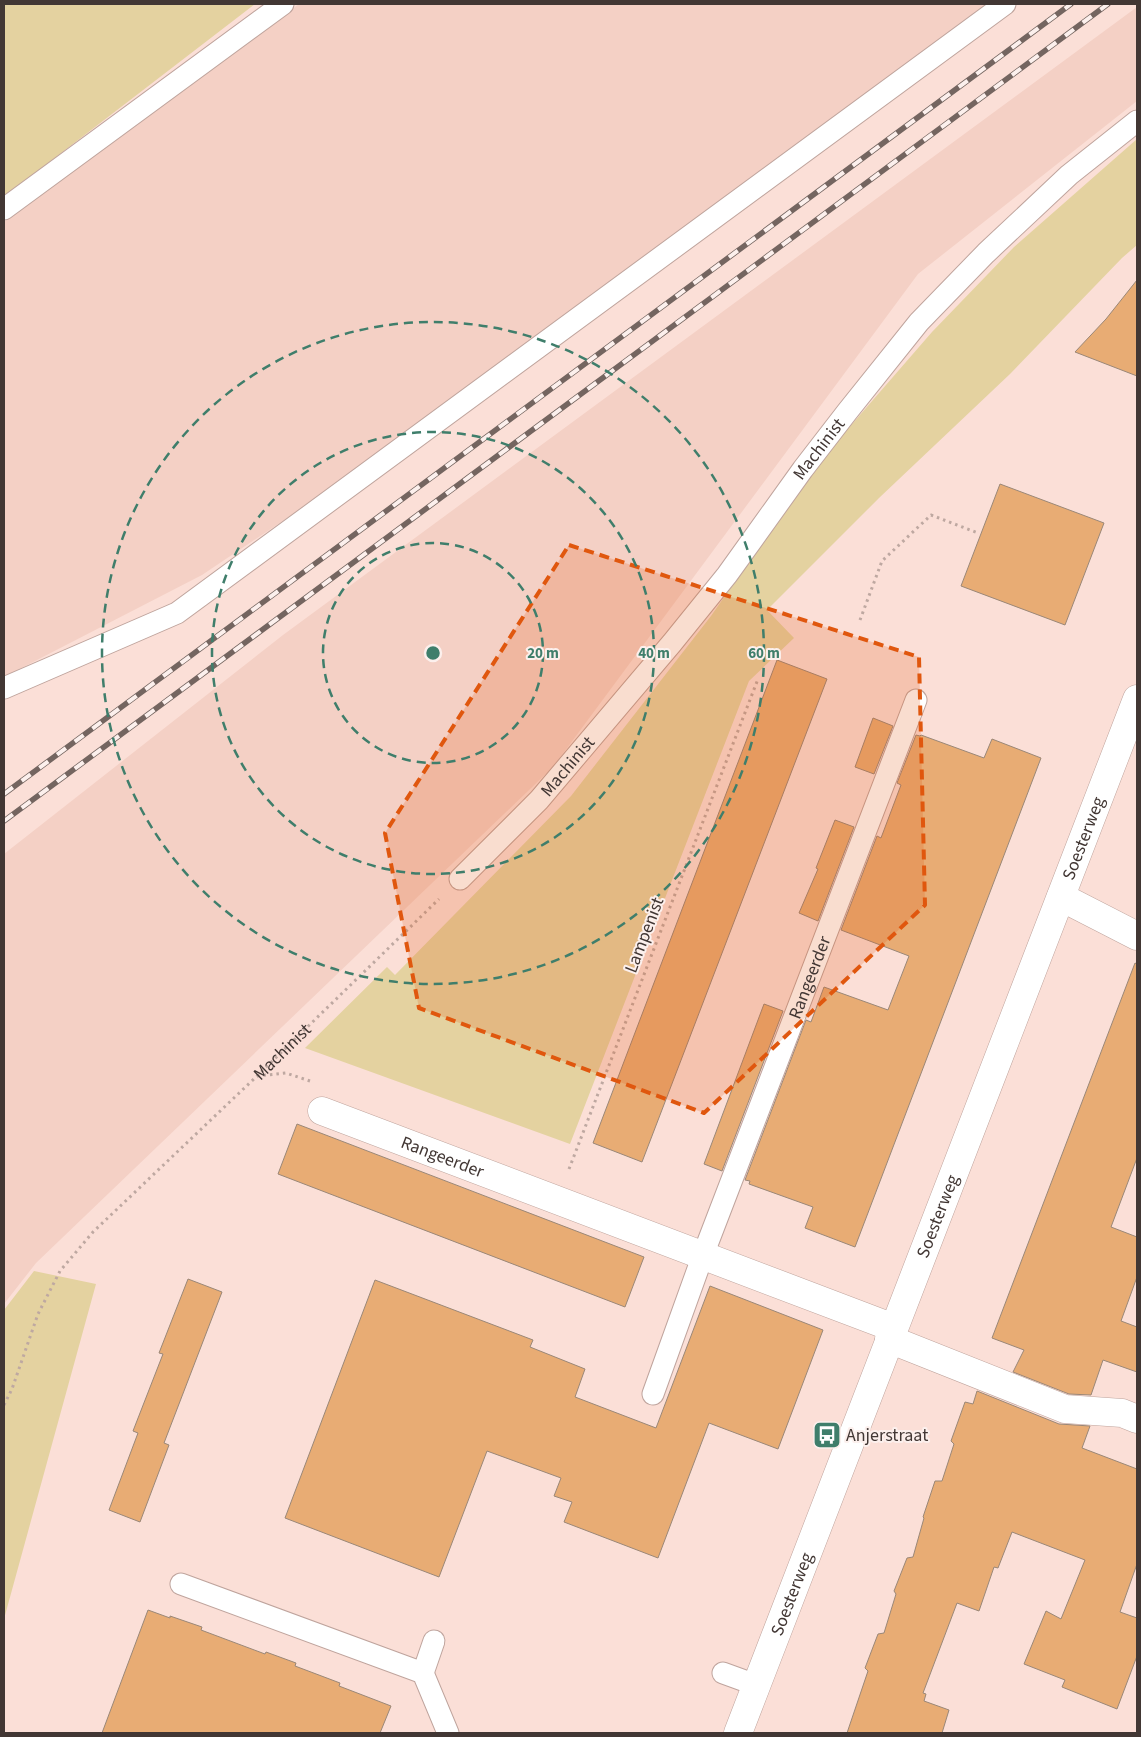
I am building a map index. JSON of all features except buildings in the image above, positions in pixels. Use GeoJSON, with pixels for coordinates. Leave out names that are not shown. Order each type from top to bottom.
{"type":"FeatureCollection","features":[{"type":"Feature","properties":{"kind":"street","name":"Soesterweg"},"geometry":{"type":"LineString","coordinates":[[738,1733],[1137,699]]}},
{"type":"Feature","properties":{"kind":"street"},"geometry":{"type":"LineString","coordinates":[[1060,897],[1137,936]]}},
{"type":"Feature","properties":{"kind":"street","name":"Rangeerder"},"geometry":{"type":"LineString","coordinates":[[322,1112],[703,1255],[892,1333]]}},
{"type":"Feature","properties":{"kind":"street"},"geometry":{"type":"LineString","coordinates":[[892,1333],[1065,1409],[1122,1413],[1137,1419]]}},
{"type":"Feature","properties":{"kind":"lane"},"geometry":{"type":"LineString","coordinates":[[4,208],[282,4]]}},
{"type":"Feature","properties":{"kind":"lane"},"geometry":{"type":"LineString","coordinates":[[4,688],[176,613],[1005,4]]}},
{"type":"Feature","properties":{"kind":"lane","name":"Machinist"},"geometry":{"type":"LineString","coordinates":[[460,879],[539,800],[672,643],[727,575],[842,419],[919,322],[986,253],[1069,176],[1137,121]]}},
{"type":"Feature","properties":{"kind":"lane","name":"Rangeerder"},"geometry":{"type":"LineString","coordinates":[[653,1394],[703,1255],[916,700]]}},
{"type":"Feature","properties":{"kind":"lane"},"geometry":{"type":"LineString","coordinates":[[180,1584],[423,1673]]}},
{"type":"Feature","properties":{"kind":"lane"},"geometry":{"type":"LineString","coordinates":[[434,1641],[423,1673],[448,1733]]}},
{"type":"Feature","properties":{"kind":"lane"},"geometry":{"type":"LineString","coordinates":[[723,1673],[756,1685]]}},
{"type":"Feature","properties":{"kind":"path"},"geometry":{"type":"LineString","coordinates":[[860,620],[882,561],[930,514],[978,533]]}},
{"type":"Feature","properties":{"kind":"path","name":"Lampenist"},"geometry":{"type":"LineString","coordinates":[[557,1200],[758,680]]}},
{"type":"Feature","properties":{"kind":"path","name":"Machinist"},"geometry":{"type":"LineString","coordinates":[[4,1405],[12,1389],[38,1314],[60,1271],[93,1232],[460,879]]}},
{"type":"Feature","properties":{"kind":"highlighted area"},"geometry":{"type":"Polygon","coordinates":[[[569,545],[919,657],[925,905],[704,1113],[419,1008],[385,833],[569,545]]]}},
{"type":"Feature","properties":{"kind":"shaded area"},"geometry":{"type":"Polygon","coordinates":[[[4,4],[255,4],[4,197],[4,4]]]}},
{"type":"Feature","properties":{"kind":"shaded area"},"geometry":{"type":"Polygon","coordinates":[[[299,4],[990,4],[417,431],[202,575],[4,677],[4,222],[299,4]]]}},
{"type":"Feature","properties":{"kind":"shaded area"},"geometry":{"type":"Polygon","coordinates":[[[1137,7],[1137,101],[918,274],[553,767],[36,1263],[4,1304],[4,854],[283,635],[1137,7]]]}},
{"type":"Feature","properties":{"kind":"shaded area"},"geometry":{"type":"Polygon","coordinates":[[[1137,139],[1137,245],[1122,258],[1010,374],[879,498],[767,610],[794,638],[749,681],[570,1144],[305,1048],[387,967],[395,975],[571,796],[711,616],[813,469],[932,332],[1014,247],[1137,139]]]}},
{"type":"Feature","properties":{"kind":"shaded area"},"geometry":{"type":"Polygon","coordinates":[[[34,1271],[96,1284],[4,1619],[4,1310],[34,1271]]]}},
{"type":"Feature","properties":{"kind":"railway"},"geometry":{"type":"LineString","coordinates":[[4,794],[1071,4]]}},
{"type":"Feature","properties":{"kind":"railway"},"geometry":{"type":"LineString","coordinates":[[4,821],[1108,4]]}},
{"type":"Feature","properties":{"kind":"place","name":"Anjerstraat"},"geometry":{"type":"Point","coordinates":[827,1435]}}]}
